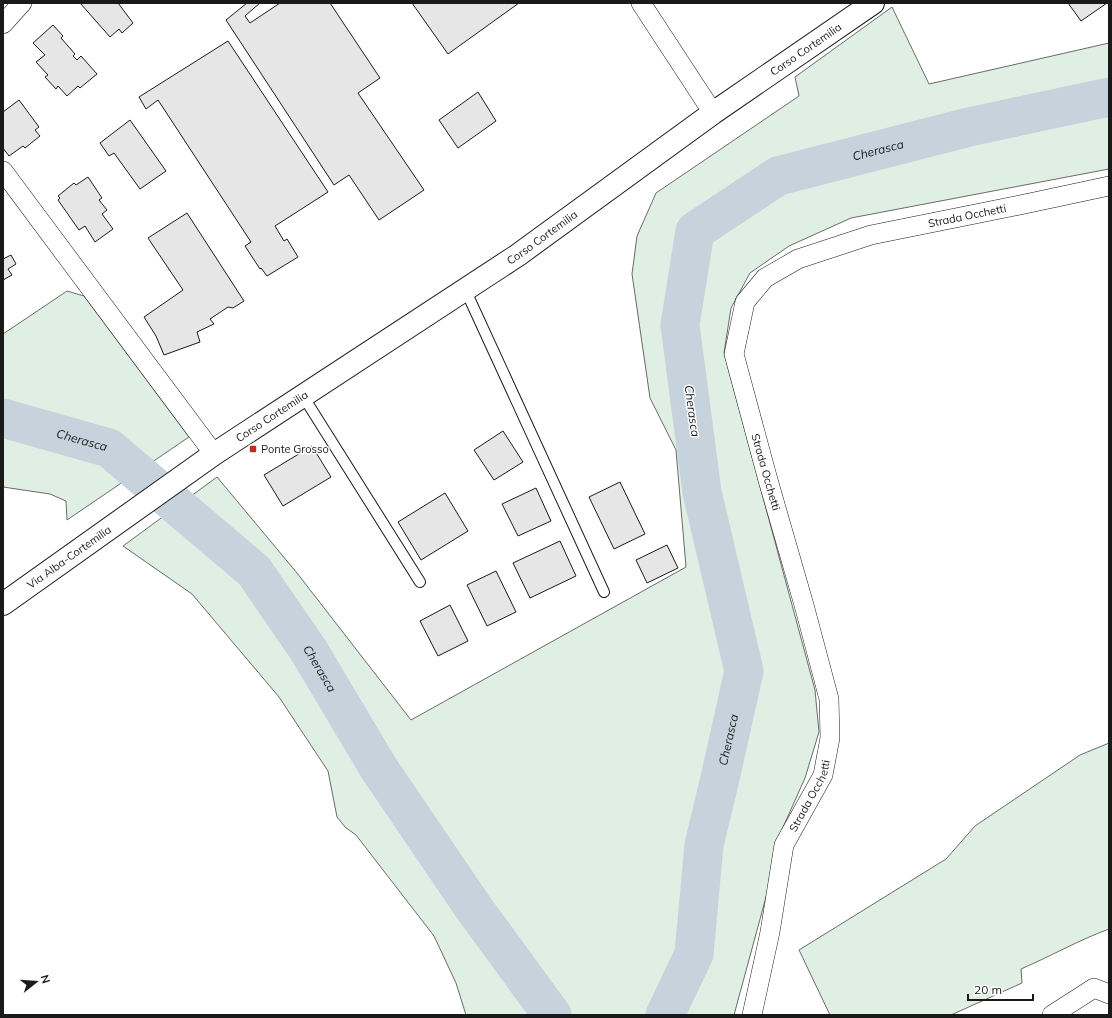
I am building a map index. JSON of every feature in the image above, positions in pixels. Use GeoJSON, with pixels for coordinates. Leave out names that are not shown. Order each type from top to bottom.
{"type":"FeatureCollection","features":[{"type":"Feature","properties":{"kind":"main road","name":"Corso Cortemilia"},"geometry":{"type":"LineString","coordinates":[[136,509],[209,457],[518,255],[713,113],[864,6]]}},
{"type":"Feature","properties":{"kind":"main road","name":"Via Alba-Cortemilia"},"geometry":{"type":"LineString","coordinates":[[3,604],[136,509]]}},
{"type":"Feature","properties":{"kind":"street"},"geometry":{"type":"LineString","coordinates":[[3,24],[22,3]]}},
{"type":"Feature","properties":{"kind":"street"},"geometry":{"type":"LineString","coordinates":[[641,3],[713,113]]}},
{"type":"Feature","properties":{"kind":"street"},"geometry":{"type":"LineString","coordinates":[[3,171],[209,457]]}},
{"type":"Feature","properties":{"kind":"street","name":"Strada Occhetti"},"geometry":{"type":"LineString","coordinates":[[752,1015],[770,932],[784,845],[823,775],[830,738],[829,699],[734,354],[745,302],[766,278],[798,259],[871,235],[1109,186]]}},
{"type":"Feature","properties":{"kind":"street"},"geometry":{"type":"LineString","coordinates":[[1052,1015],[1094,988],[1109,994]]}},
{"type":"Feature","properties":{"kind":"lane"},"geometry":{"type":"LineString","coordinates":[[465,290],[604,592]]}},
{"type":"Feature","properties":{"kind":"lane"},"geometry":{"type":"LineString","coordinates":[[303,396],[420,582]]}},
{"type":"Feature","properties":{"kind":"green space"},"geometry":{"type":"Polygon","coordinates":[[[892,7],[929,84],[1109,43],[1109,169],[851,218],[789,246],[750,273],[731,308],[724,353],[815,690],[819,732],[805,778],[776,843],[769,886],[734,1015],[466,1015],[456,983],[434,936],[356,835],[345,827],[337,817],[328,771],[279,697],[192,594],[123,546],[217,477],[297,573],[411,720],[686,567],[676,450],[650,398],[632,274],[637,236],[656,193],[799,96],[795,77],[892,7]]]}},
{"type":"Feature","properties":{"kind":"green space"},"geometry":{"type":"Polygon","coordinates":[[[67,291],[84,296],[189,437],[67,520],[66,501],[50,494],[3,487],[3,334],[67,291]]]}},
{"type":"Feature","properties":{"kind":"green space"},"geometry":{"type":"Polygon","coordinates":[[[1109,743],[1109,929],[1021,969],[1022,983],[951,1015],[830,1015],[799,950],[946,859],[975,826],[1080,755],[1109,743]]]}},
{"type":"Feature","properties":{"kind":"building"},"geometry":{"type":"Polygon","coordinates":[[[80,3],[118,3],[133,23],[122,33],[119,29],[110,37],[80,3]]]}},
{"type":"Feature","properties":{"kind":"building"},"geometry":{"type":"Polygon","coordinates":[[[247,3],[260,3],[245,16],[250,23],[280,3],[330,3],[380,78],[358,93],[424,190],[379,220],[349,175],[334,185],[226,20],[247,3]]]}},
{"type":"Feature","properties":{"kind":"building"},"geometry":{"type":"Polygon","coordinates":[[[412,3],[519,3],[448,54],[412,3]]]}},
{"type":"Feature","properties":{"kind":"building"},"geometry":{"type":"Polygon","coordinates":[[[1068,3],[1107,3],[1081,21],[1068,3]]]}},
{"type":"Feature","properties":{"kind":"building"},"geometry":{"type":"Polygon","coordinates":[[[53,25],[63,36],[61,38],[75,54],[73,56],[77,60],[81,56],[97,74],[80,88],[78,86],[67,96],[58,86],[56,89],[45,77],[48,75],[36,62],[45,55],[33,43],[53,25]]]}},
{"type":"Feature","properties":{"kind":"building"},"geometry":{"type":"Polygon","coordinates":[[[228,41],[328,192],[275,226],[284,241],[287,239],[298,257],[267,276],[261,268],[260,269],[245,246],[251,242],[158,100],[146,109],[139,97],[228,41]]]}},
{"type":"Feature","properties":{"kind":"building"},"geometry":{"type":"Polygon","coordinates":[[[478,92],[496,121],[458,148],[439,120],[478,92]]]}},
{"type":"Feature","properties":{"kind":"building"},"geometry":{"type":"Polygon","coordinates":[[[19,100],[39,127],[35,130],[40,136],[25,148],[23,146],[9,156],[3,148],[3,112],[19,100]]]}},
{"type":"Feature","properties":{"kind":"building"},"geometry":{"type":"Polygon","coordinates":[[[130,120],[166,171],[140,189],[114,153],[109,156],[100,143],[130,120]]]}},
{"type":"Feature","properties":{"kind":"building"},"geometry":{"type":"Polygon","coordinates":[[[88,177],[102,198],[99,200],[107,210],[102,214],[113,229],[95,242],[85,226],[79,230],[58,200],[60,198],[58,196],[74,183],[76,185],[88,177]]]}},
{"type":"Feature","properties":{"kind":"building"},"geometry":{"type":"Polygon","coordinates":[[[187,213],[244,301],[233,308],[228,307],[210,319],[214,324],[197,332],[200,342],[164,355],[156,336],[144,317],[183,290],[148,238],[187,213]]]}},
{"type":"Feature","properties":{"kind":"building"},"geometry":{"type":"Polygon","coordinates":[[[11,255],[16,264],[8,269],[12,275],[3,280],[3,259],[11,255]]]}},
{"type":"Feature","properties":{"kind":"building"},"geometry":{"type":"Polygon","coordinates":[[[503,431],[523,462],[494,480],[474,450],[503,431]]]}},
{"type":"Feature","properties":{"kind":"building"},"geometry":{"type":"Polygon","coordinates":[[[312,446],[331,477],[283,506],[264,475],[312,446]]]}},
{"type":"Feature","properties":{"kind":"building"},"geometry":{"type":"Polygon","coordinates":[[[620,482],[645,534],[614,549],[589,497],[620,482]]]}},
{"type":"Feature","properties":{"kind":"building"},"geometry":{"type":"Polygon","coordinates":[[[536,488],[551,521],[518,536],[502,504],[536,488]]]}},
{"type":"Feature","properties":{"kind":"building"},"geometry":{"type":"Polygon","coordinates":[[[445,493],[468,531],[421,560],[398,522],[445,493]]]}},
{"type":"Feature","properties":{"kind":"building"},"geometry":{"type":"Polygon","coordinates":[[[560,541],[576,576],[530,598],[513,563],[560,541]]]}},
{"type":"Feature","properties":{"kind":"building"},"geometry":{"type":"Polygon","coordinates":[[[667,545],[678,568],[647,583],[636,560],[667,545]]]}},
{"type":"Feature","properties":{"kind":"building"},"geometry":{"type":"Polygon","coordinates":[[[496,571],[516,612],[487,626],[467,585],[496,571]]]}},
{"type":"Feature","properties":{"kind":"building"},"geometry":{"type":"Polygon","coordinates":[[[450,605],[468,641],[438,656],[420,621],[450,605]]]}},
{"type":"Feature","properties":{"kind":"waterway","name":"Cherasca"},"geometry":{"type":"LineString","coordinates":[[665,1015],[694,954],[704,845],[744,671],[702,492],[680,325],[695,231],[778,176],[969,127],[1109,97]]}},
{"type":"Feature","properties":{"kind":"waterway","name":"Cherasca"},"geometry":{"type":"LineString","coordinates":[[3,418],[109,448],[254,571],[309,651],[378,767],[473,907],[552,1015]]}},
{"type":"Feature","properties":{"kind":"place","name":"Ponte Grosso"},"geometry":{"type":"Point","coordinates":[253,449]}}]}
